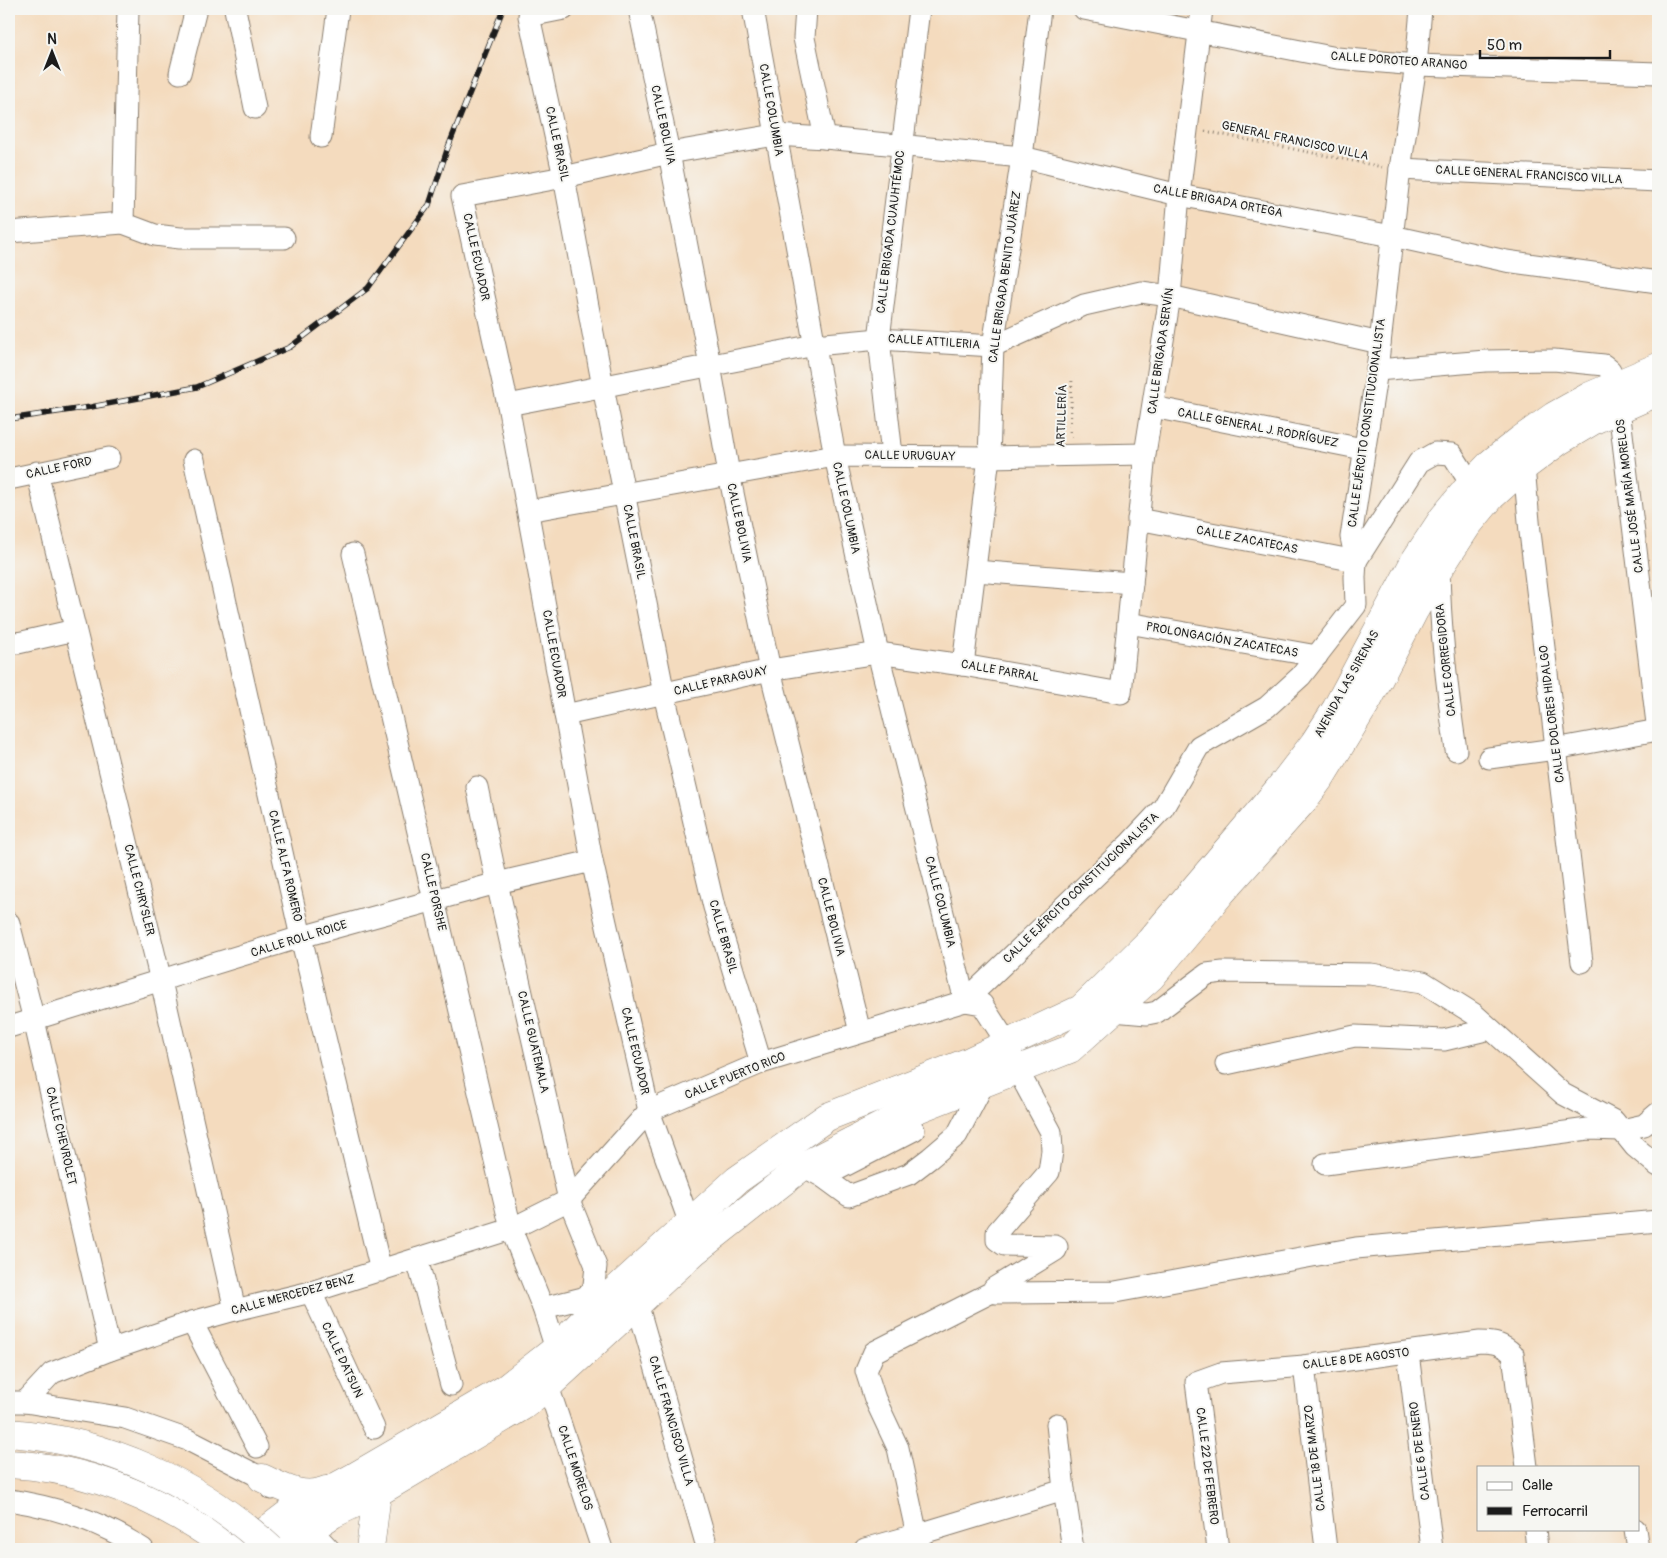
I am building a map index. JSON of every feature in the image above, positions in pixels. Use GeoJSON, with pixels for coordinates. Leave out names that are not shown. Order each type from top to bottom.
{"type":"FeatureCollection","features":[{"type":"Feature","properties":{"kind":"main road"},"geometry":{"type":"LineString","coordinates":[[1618,396],[1658,367]]}},
{"type":"Feature","properties":{"kind":"main road"},"geometry":{"type":"LineString","coordinates":[[1618,396],[1658,392]]}},
{"type":"Feature","properties":{"kind":"main road","name":"AVENIDA LAS SIRENAS"},"geometry":{"type":"LineString","coordinates":[[352,1478],[505,1389],[556,1349],[595,1299],[690,1224],[736,1180],[828,1117],[970,1060],[1081,1009],[1150,941],[1278,790],[1314,743],[1336,709],[1414,562],[1443,518],[1471,484],[1492,462],[1520,440],[1562,412],[1590,396],[1618,396]]}},
{"type":"Feature","properties":{"kind":"main road","name":"AVENIDA LAS SIRENAS"},"geometry":{"type":"LineString","coordinates":[[302,1519],[334,1514],[377,1492],[523,1406],[548,1386],[636,1303],[695,1251],[813,1172],[984,1083],[1070,1049],[1151,977],[1222,892],[1310,792],[1368,700],[1414,611],[1439,569],[1467,526],[1491,497],[1524,466],[1559,441],[1594,420],[1618,396]]}},
{"type":"Feature","properties":{"kind":"main road"},"geometry":{"type":"LineString","coordinates":[[9,1433],[70,1441],[144,1466],[176,1481],[220,1508],[254,1533],[271,1549]]}},
{"type":"Feature","properties":{"kind":"main road"},"geometry":{"type":"LineString","coordinates":[[9,1464],[37,1466],[86,1475],[135,1493],[187,1519],[230,1549]]}},
{"type":"Feature","properties":{"kind":"main road"},"geometry":{"type":"LineString","coordinates":[[262,1478],[296,1493],[320,1492],[352,1478]]}},
{"type":"Feature","properties":{"kind":"main road"},"geometry":{"type":"LineString","coordinates":[[242,1549],[302,1519],[352,1478]]}},
{"type":"Feature","properties":{"kind":"main road"},"geometry":{"type":"LineString","coordinates":[[370,1549],[377,1492]]}},
{"type":"Feature","properties":{"kind":"main road"},"geometry":{"type":"LineString","coordinates":[[285,1549],[302,1519]]}},
{"type":"Feature","properties":{"kind":"street"},"geometry":{"type":"LineString","coordinates":[[123,223],[128,9]]}},
{"type":"Feature","properties":{"kind":"street"},"geometry":{"type":"LineString","coordinates":[[180,72],[196,9]]}},
{"type":"Feature","properties":{"kind":"street"},"geometry":{"type":"LineString","coordinates":[[235,9],[254,108]]}},
{"type":"Feature","properties":{"kind":"street"},"geometry":{"type":"LineString","coordinates":[[321,137],[338,9]]}},
{"type":"Feature","properties":{"kind":"street","name":"CALLE BRASIL"},"geometry":{"type":"LineString","coordinates":[[564,9],[529,16],[564,177],[603,387],[664,694],[714,908],[760,1063]]}},
{"type":"Feature","properties":{"kind":"street","name":"CALLE BOLIVIA"},"geometry":{"type":"LineString","coordinates":[[639,9],[710,365],[728,474],[770,670],[860,1032]]}},
{"type":"Feature","properties":{"kind":"street","name":"CALLE COLUMBIA"},"geometry":{"type":"LineString","coordinates":[[753,9],[835,456],[878,653],[965,1001]]}},
{"type":"Feature","properties":{"kind":"street"},"geometry":{"type":"LineString","coordinates":[[806,9],[804,38],[825,138]]}},
{"type":"Feature","properties":{"kind":"street","name":"CALLE BRIGADA CUAUHTÉMOC"},"geometry":{"type":"LineString","coordinates":[[892,455],[879,339],[919,9]]}},
{"type":"Feature","properties":{"kind":"street","name":"CALLE BRIGADA BENITO JUÁREZ"},"geometry":{"type":"LineString","coordinates":[[963,665],[989,457],[993,346],[1022,157],[1040,9]]}},
{"type":"Feature","properties":{"kind":"street","name":"CALLE DOROTEO ARANGO"},"geometry":{"type":"LineString","coordinates":[[1084,9],[1337,58],[1416,65],[1658,73]]}},
{"type":"Feature","properties":{"kind":"street","name":"CALLE BRIGADA SERVÍN"},"geometry":{"type":"LineString","coordinates":[[1121,693],[1145,454],[1170,296],[1178,195],[1202,9]]}},
{"type":"Feature","properties":{"kind":"street","name":"CALLE EJÉRCITO CONSTITUCIONALISTA"},"geometry":{"type":"LineString","coordinates":[[965,1001],[1144,829],[1163,808],[1198,746],[1267,707],[1302,676],[1356,605],[1356,561],[1350,537],[1377,370],[1400,169],[1416,65],[1421,9]]}},
{"type":"Feature","properties":{"kind":"street","name":"CALLE BRIGADA ORTEGA"},"geometry":{"type":"LineString","coordinates":[[462,196],[564,177],[669,153],[776,135],[825,138],[1022,157],[1178,195],[1392,236],[1506,261],[1658,282]]}},
{"type":"Feature","properties":{"kind":"street","name":"CALLE GENERAL FRANCISCO VILLA"},"geometry":{"type":"LineString","coordinates":[[1400,169],[1658,181]]}},
{"type":"Feature","properties":{"kind":"street","name":"CALLE ECUADOR"},"geometry":{"type":"LineString","coordinates":[[462,196],[508,405],[592,861],[649,1111],[690,1224]]}},
{"type":"Feature","properties":{"kind":"street"},"geometry":{"type":"LineString","coordinates":[[9,232],[123,223],[155,235],[180,238],[284,238]]}},
{"type":"Feature","properties":{"kind":"street","name":"CALLE ATTILERIA"},"geometry":{"type":"LineString","coordinates":[[508,405],[815,345],[879,339],[993,346],[1084,305],[1141,292],[1170,296],[1380,343]]}},
{"type":"Feature","properties":{"kind":"street"},"geometry":{"type":"LineString","coordinates":[[1377,370],[1486,361],[1554,360],[1604,365],[1610,370],[1618,396]]}},
{"type":"Feature","properties":{"kind":"street","name":"CALLE JOSÉ MARÍA MORELOS"},"geometry":{"type":"LineString","coordinates":[[1618,396],[1658,731]]}},
{"type":"Feature","properties":{"kind":"street","name":"CALLE GENERAL J. RODRÍGUEZ"},"geometry":{"type":"LineString","coordinates":[[1153,407],[1363,449]]}},
{"type":"Feature","properties":{"kind":"street"},"geometry":{"type":"LineString","coordinates":[[1356,561],[1419,462],[1435,453],[1452,454],[1471,484]]}},
{"type":"Feature","properties":{"kind":"street","name":"CALLE URUGUAY"},"geometry":{"type":"LineString","coordinates":[[528,511],[835,456],[989,457],[1145,454]]}},
{"type":"Feature","properties":{"kind":"street","name":"CALLE FORD"},"geometry":{"type":"LineString","coordinates":[[9,479],[110,458]]}},
{"type":"Feature","properties":{"kind":"street","name":"CALLE ALFA ROMERO"},"geometry":{"type":"LineString","coordinates":[[194,460],[301,937],[381,1271]]}},
{"type":"Feature","properties":{"kind":"street","name":"CALLE DOLORES HIDALGO"},"geometry":{"type":"LineString","coordinates":[[1524,466],[1555,749],[1582,962]]}},
{"type":"Feature","properties":{"kind":"street","name":"CALLE CHRYSLER"},"geometry":{"type":"LineString","coordinates":[[37,472],[161,981],[235,1310]]}},
{"type":"Feature","properties":{"kind":"street","name":"CALLE ZACATECAS"},"geometry":{"type":"LineString","coordinates":[[1138,519],[1356,561]]}},
{"type":"Feature","properties":{"kind":"street","name":"CALLE PORSHE"},"geometry":{"type":"LineString","coordinates":[[353,554],[511,1229],[543,1308],[556,1349]]}},
{"type":"Feature","properties":{"kind":"street","name":"CALLE CORREGIDORA"},"geometry":{"type":"LineString","coordinates":[[1439,569],[1439,604],[1446,681],[1456,750]]}},
{"type":"Feature","properties":{"kind":"street"},"geometry":{"type":"LineString","coordinates":[[975,571],[1132,583]]}},
{"type":"Feature","properties":{"kind":"street","name":"PROLONGACIÓN ZACATECAS"},"geometry":{"type":"LineString","coordinates":[[1128,623],[1317,656]]}},
{"type":"Feature","properties":{"kind":"street"},"geometry":{"type":"LineString","coordinates":[[9,642],[18,643],[75,630]]}},
{"type":"Feature","properties":{"kind":"street","name":"CALLE PARRAL"},"geometry":{"type":"LineString","coordinates":[[878,653],[963,665],[1121,693]]}},
{"type":"Feature","properties":{"kind":"street","name":"CALLE PARAGUAY"},"geometry":{"type":"LineString","coordinates":[[565,715],[770,670],[878,653]]}},
{"type":"Feature","properties":{"kind":"street"},"geometry":{"type":"LineString","coordinates":[[1489,758],[1555,749],[1658,731]]}},
{"type":"Feature","properties":{"kind":"street","name":"CALLE GUATEMALA"},"geometry":{"type":"LineString","coordinates":[[477,787],[569,1200],[596,1266],[595,1299]]}},
{"type":"Feature","properties":{"kind":"street","name":"CALLE ROLL ROICE"},"geometry":{"type":"LineString","coordinates":[[9,1027],[301,937],[497,883],[592,861]]}},
{"type":"Feature","properties":{"kind":"street","name":"CALLE CHEVROLET"},"geometry":{"type":"LineString","coordinates":[[9,923],[34,1020],[110,1350]]}},
{"type":"Feature","properties":{"kind":"street"},"geometry":{"type":"LineString","coordinates":[[1113,1011],[1147,1014],[1157,1012],[1207,974],[1223,972],[1371,974],[1423,982],[1474,1014],[1563,1094],[1614,1121],[1635,1147],[1658,1166]]}},
{"type":"Feature","properties":{"kind":"street"},"geometry":{"type":"LineString","coordinates":[[918,1542],[898,1448],[875,1399],[866,1371],[874,1352],[994,1291],[994,1288],[1057,1248],[1055,1246],[1004,1245],[997,1240],[997,1232],[1049,1172],[1052,1151],[1051,1132],[1018,1071],[1007,1043],[982,1004],[965,1001]]}},
{"type":"Feature","properties":{"kind":"street","name":"CALLE PUERTO RICO"},"geometry":{"type":"LineString","coordinates":[[569,1200],[649,1111],[760,1063],[965,1001]]}},
{"type":"Feature","properties":{"kind":"street"},"geometry":{"type":"LineString","coordinates":[[1226,1064],[1355,1036],[1444,1040],[1490,1029]]}},
{"type":"Feature","properties":{"kind":"street"},"geometry":{"type":"LineString","coordinates":[[813,1172],[849,1196],[909,1174],[957,1135],[984,1083]]}},
{"type":"Feature","properties":{"kind":"street"},"geometry":{"type":"LineString","coordinates":[[1325,1164],[1588,1129],[1622,1130],[1644,1125],[1658,1113]]}},
{"type":"Feature","properties":{"kind":"street"},"geometry":{"type":"LineString","coordinates":[[909,1122],[930,1158]]}},
{"type":"Feature","properties":{"kind":"street","name":"CALLE MERCEDEZ BENZ"},"geometry":{"type":"LineString","coordinates":[[17,1402],[52,1373],[110,1350],[192,1322],[311,1292],[511,1229],[569,1200]]}},
{"type":"Feature","properties":{"kind":"street"},"geometry":{"type":"LineString","coordinates":[[994,1291],[996,1293],[1115,1292],[1356,1248],[1658,1221]]}},
{"type":"Feature","properties":{"kind":"street"},"geometry":{"type":"LineString","coordinates":[[417,1259],[451,1385]]}},
{"type":"Feature","properties":{"kind":"street","name":"CALLE DATSUN"},"geometry":{"type":"LineString","coordinates":[[311,1292],[374,1428]]}},
{"type":"Feature","properties":{"kind":"street"},"geometry":{"type":"LineString","coordinates":[[543,1308],[583,1298],[595,1299]]}},
{"type":"Feature","properties":{"kind":"street","name":"CALLE FRANCISCO VILLA"},"geometry":{"type":"LineString","coordinates":[[636,1303],[705,1540]]}},
{"type":"Feature","properties":{"kind":"street"},"geometry":{"type":"LineString","coordinates":[[192,1322],[258,1446]]}},
{"type":"Feature","properties":{"kind":"street","name":"CALLE 8 DE AGOSTO"},"geometry":{"type":"LineString","coordinates":[[1196,1382],[1221,1373],[1304,1366],[1480,1342],[1492,1342],[1504,1346],[1513,1354],[1527,1466]]}},
{"type":"Feature","properties":{"kind":"street","name":"CALLE 6 DE ENERO"},"geometry":{"type":"LineString","coordinates":[[1408,1353],[1432,1549]]}},
{"type":"Feature","properties":{"kind":"street","name":"CALLE 18 DE MARZO"},"geometry":{"type":"LineString","coordinates":[[1304,1366],[1326,1549]]}},
{"type":"Feature","properties":{"kind":"street","name":"CALLE 22 DE FEBRERO"},"geometry":{"type":"LineString","coordinates":[[1196,1382],[1218,1549]]}},
{"type":"Feature","properties":{"kind":"street","name":"CALLE MORELOS"},"geometry":{"type":"LineString","coordinates":[[548,1386],[602,1549]]}},
{"type":"Feature","properties":{"kind":"street"},"geometry":{"type":"LineString","coordinates":[[17,1402],[125,1418],[188,1440],[262,1478],[330,1549]]}},
{"type":"Feature","properties":{"kind":"street"},"geometry":{"type":"LineString","coordinates":[[1057,1424],[1073,1549]]}},
{"type":"Feature","properties":{"kind":"street"},"geometry":{"type":"LineString","coordinates":[[865,1549],[918,1542],[1064,1490]]}},
{"type":"Feature","properties":{"kind":"street"},"geometry":{"type":"LineString","coordinates":[[9,1500],[77,1516],[103,1526],[143,1549]]}},
{"type":"Feature","properties":{"kind":"street"},"geometry":{"type":"LineString","coordinates":[[1535,1530],[1537,1549]]}},
{"type":"Feature","properties":{"kind":"street"},"geometry":{"type":"LineString","coordinates":[[1635,1530],[1638,1549]]}},
{"type":"Feature","properties":{"kind":"path","name":"GENERAL FRANCISCO VILLA"},"geometry":{"type":"LineString","coordinates":[[1187,127],[1370,165],[1400,169]]}},
{"type":"Feature","properties":{"kind":"path","name":"ARTILLERÍA"},"geometry":{"type":"LineString","coordinates":[[1069,455],[1072,377]]}},
{"type":"Feature","properties":{"kind":"railway"},"geometry":{"type":"LineString","coordinates":[[9,419],[91,407],[197,387],[290,347],[368,288],[429,205],[447,150],[503,9]]}}]}
